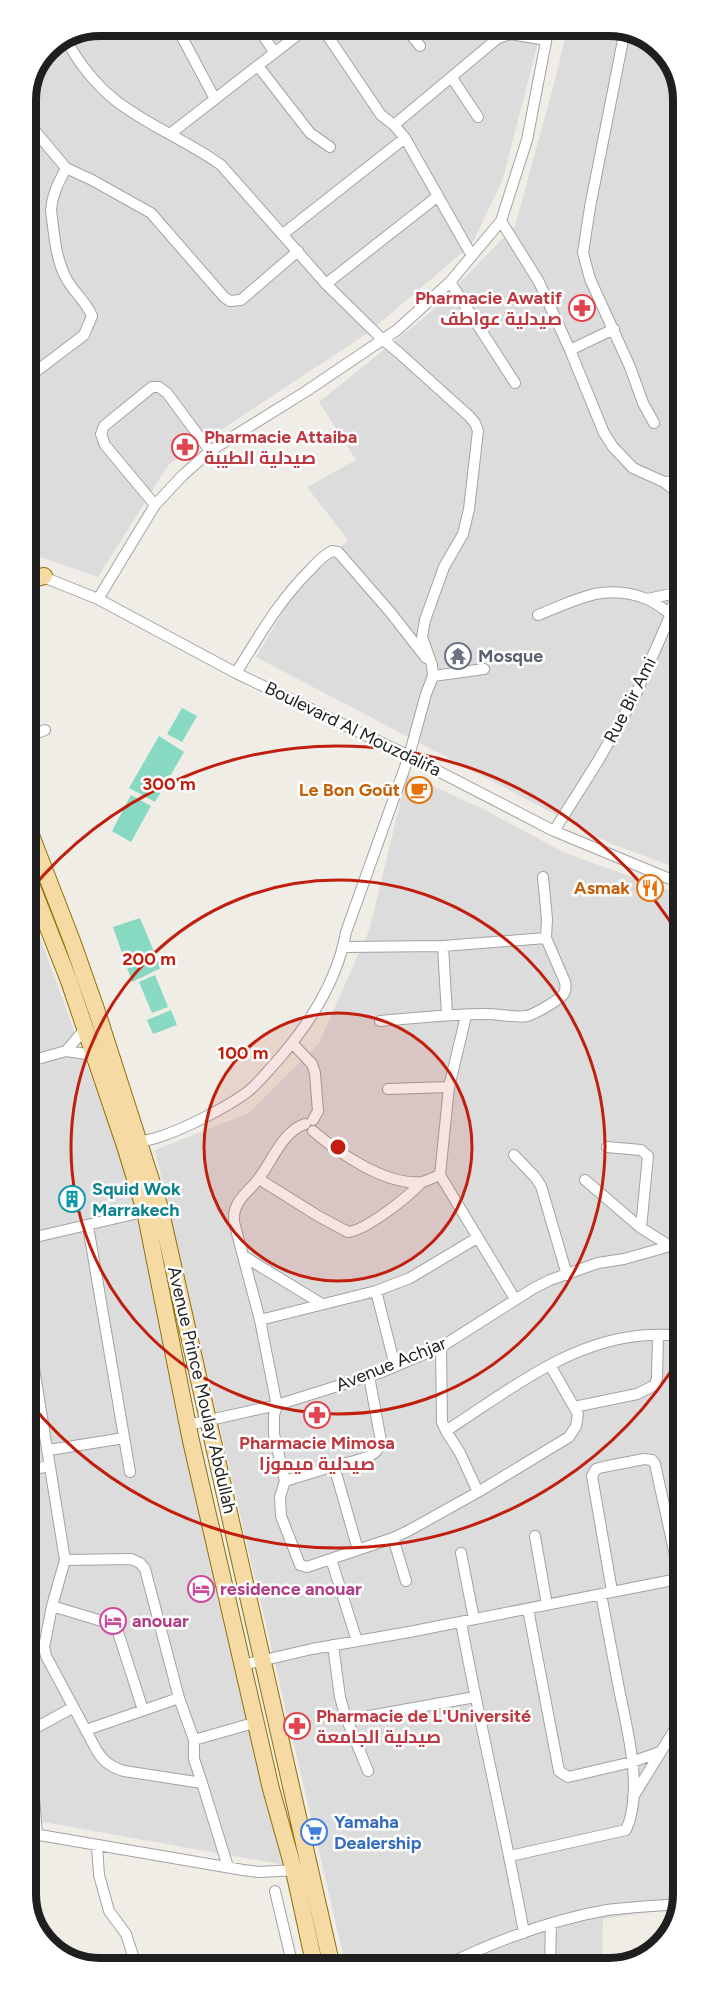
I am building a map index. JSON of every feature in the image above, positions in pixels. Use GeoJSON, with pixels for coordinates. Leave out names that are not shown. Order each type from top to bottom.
{"type":"FeatureCollection","features":[{"type":"Feature","properties":{"kind":"main road"},"geometry":{"type":"LineString","coordinates":[[36,578],[44,576]]}},
{"type":"Feature","properties":{"kind":"main road","name":"Avenue Prince Moulay Abdullah"},"geometry":{"type":"LineString","coordinates":[[36,849],[97,1012],[132,1144],[153,1209],[207,1420],[262,1660],[302,1870],[314,1958]]}},
{"type":"Feature","properties":{"kind":"main road","name":"Avenue Prince Moulay Abdullah"},"geometry":{"type":"LineString","coordinates":[[36,897],[69,981],[94,1055],[132,1144]]}},
{"type":"Feature","properties":{"kind":"main road","name":"Avenue Prince Moulay Abdullah"},"geometry":{"type":"LineString","coordinates":[[153,1209],[188,1425],[271,1789],[302,1870],[329,1958]]}},
{"type":"Feature","properties":{"kind":"street"},"geometry":{"type":"LineString","coordinates":[[182,36],[215,99]]}},
{"type":"Feature","properties":{"kind":"street"},"geometry":{"type":"LineString","coordinates":[[264,36],[274,52]]}},
{"type":"Feature","properties":{"kind":"street"},"geometry":{"type":"LineString","coordinates":[[170,134],[296,36]]}},
{"type":"Feature","properties":{"kind":"street"},"geometry":{"type":"LineString","coordinates":[[328,36],[381,115],[405,138],[472,256]]}},
{"type":"Feature","properties":{"kind":"street"},"geometry":{"type":"LineString","coordinates":[[412,36],[420,46]]}},
{"type":"Feature","properties":{"kind":"street"},"geometry":{"type":"LineString","coordinates":[[394,125],[503,36]]}},
{"type":"Feature","properties":{"kind":"street"},"geometry":{"type":"LineString","coordinates":[[524,36],[546,40]]}},
{"type":"Feature","properties":{"kind":"street"},"geometry":{"type":"LineString","coordinates":[[98,599],[155,505],[182,476],[210,451],[305,392],[397,330],[450,282],[501,221],[527,140],[547,36]]}},
{"type":"Feature","properties":{"kind":"street"},"geometry":{"type":"LineString","coordinates":[[624,38],[588,215],[583,253],[590,279],[614,329],[643,403],[654,423]]}},
{"type":"Feature","properties":{"kind":"street"},"geometry":{"type":"LineString","coordinates":[[70,44],[88,71],[113,99],[222,165],[326,284],[381,339],[469,416],[478,432],[469,509],[463,534],[444,567],[425,620],[422,637],[432,671],[409,756],[343,947],[313,1014],[292,1043],[248,1092],[211,1114],[158,1137],[132,1144]]}},
{"type":"Feature","properties":{"kind":"street"},"geometry":{"type":"LineString","coordinates":[[258,66],[310,133],[330,147]]}},
{"type":"Feature","properties":{"kind":"street"},"geometry":{"type":"LineString","coordinates":[[452,78],[478,117]]}},
{"type":"Feature","properties":{"kind":"street"},"geometry":{"type":"LineString","coordinates":[[36,132],[66,168],[151,213],[230,301],[241,300],[298,251]]}},
{"type":"Feature","properties":{"kind":"street"},"geometry":{"type":"LineString","coordinates":[[283,234],[405,138]]}},
{"type":"Feature","properties":{"kind":"street"},"geometry":{"type":"LineString","coordinates":[[36,371],[84,334],[92,316],[88,306],[64,275],[57,253],[51,210],[56,187],[66,168]]}},
{"type":"Feature","properties":{"kind":"street"},"geometry":{"type":"LineString","coordinates":[[326,284],[438,196]]}},
{"type":"Feature","properties":{"kind":"street"},"geometry":{"type":"LineString","coordinates":[[501,221],[539,282],[604,433],[613,447],[633,468],[664,482],[673,489]]}},
{"type":"Feature","properties":{"kind":"street"},"geometry":{"type":"LineString","coordinates":[[450,282],[515,383]]}},
{"type":"Feature","properties":{"kind":"street"},"geometry":{"type":"LineString","coordinates":[[570,350],[614,329]]}},
{"type":"Feature","properties":{"kind":"street"},"geometry":{"type":"LineString","coordinates":[[155,505],[105,445],[101,434],[104,426],[152,387],[159,387],[167,393],[210,451]]}},
{"type":"Feature","properties":{"kind":"street"},"geometry":{"type":"LineString","coordinates":[[664,482],[673,481]]}},
{"type":"Feature","properties":{"kind":"street"},"geometry":{"type":"LineString","coordinates":[[236,673],[279,604],[311,568],[332,550],[338,552],[392,613],[432,671]]}},
{"type":"Feature","properties":{"kind":"street","name":"Boulevard Al Mouzdalifa"},"geometry":{"type":"LineString","coordinates":[[36,573],[98,599],[236,673],[409,756],[554,831],[673,880]]}},
{"type":"Feature","properties":{"kind":"street"},"geometry":{"type":"LineString","coordinates":[[538,615],[602,591],[622,592],[648,599],[671,614]]}},
{"type":"Feature","properties":{"kind":"street"},"geometry":{"type":"LineString","coordinates":[[648,599],[673,596]]}},
{"type":"Feature","properties":{"kind":"street","name":"Rue Bir Ami"},"geometry":{"type":"LineString","coordinates":[[554,831],[634,696],[673,609]]}},
{"type":"Feature","properties":{"kind":"street"},"geometry":{"type":"LineString","coordinates":[[432,671],[484,669]]}},
{"type":"Feature","properties":{"kind":"street"},"geometry":{"type":"LineString","coordinates":[[36,734],[45,730]]}},
{"type":"Feature","properties":{"kind":"street"},"geometry":{"type":"LineString","coordinates":[[380,1021],[447,1015],[484,1014],[518,1017],[530,1015],[562,995],[566,987],[565,982],[546,938],[547,919],[543,877]]}},
{"type":"Feature","properties":{"kind":"street"},"geometry":{"type":"LineString","coordinates":[[343,947],[443,946],[546,938]]}},
{"type":"Feature","properties":{"kind":"street"},"geometry":{"type":"LineString","coordinates":[[443,946],[447,1015]]}},
{"type":"Feature","properties":{"kind":"street"},"geometry":{"type":"LineString","coordinates":[[466,1016],[449,1087],[440,1175],[515,1299]]}},
{"type":"Feature","properties":{"kind":"street"},"geometry":{"type":"LineString","coordinates":[[66,1052],[85,1029]]}},
{"type":"Feature","properties":{"kind":"street"},"geometry":{"type":"LineString","coordinates":[[292,1043],[312,1064],[315,1073],[318,1111],[311,1125]]}},
{"type":"Feature","properties":{"kind":"street"},"geometry":{"type":"LineString","coordinates":[[36,1060],[66,1052],[94,1055]]}},
{"type":"Feature","properties":{"kind":"street"},"geometry":{"type":"LineString","coordinates":[[388,1089],[449,1087]]}},
{"type":"Feature","properties":{"kind":"street"},"geometry":{"type":"LineString","coordinates":[[311,1125],[299,1126],[287,1137],[259,1179],[239,1200],[234,1213],[234,1222],[260,1320],[277,1405],[273,1424],[285,1481],[279,1506],[298,1562],[306,1567],[393,1538],[478,1492],[569,1437],[578,1420],[574,1407],[550,1365]]}},
{"type":"Feature","properties":{"kind":"street"},"geometry":{"type":"LineString","coordinates":[[311,1125],[326,1142],[378,1174],[422,1182]]}},
{"type":"Feature","properties":{"kind":"street"},"geometry":{"type":"LineString","coordinates":[[606,1147],[641,1150],[648,1156],[641,1228]]}},
{"type":"Feature","properties":{"kind":"street"},"geometry":{"type":"LineString","coordinates":[[514,1155],[541,1186],[567,1275]]}},
{"type":"Feature","properties":{"kind":"street"},"geometry":{"type":"LineString","coordinates":[[259,1179],[348,1232],[359,1228],[403,1200],[422,1182],[440,1175]]}},
{"type":"Feature","properties":{"kind":"street"},"geometry":{"type":"LineString","coordinates":[[585,1180],[641,1228],[673,1245]]}},
{"type":"Feature","properties":{"kind":"street"},"geometry":{"type":"LineString","coordinates":[[36,1237],[153,1209]]}},
{"type":"Feature","properties":{"kind":"street"},"geometry":{"type":"LineString","coordinates":[[88,1226],[130,1472]]}},
{"type":"Feature","properties":{"kind":"street"},"geometry":{"type":"LineString","coordinates":[[260,1320],[376,1291],[410,1278],[477,1238]]}},
{"type":"Feature","properties":{"kind":"street","name":"Avenue Achjar"},"geometry":{"type":"LineString","coordinates":[[188,1425],[277,1405],[369,1376],[441,1347],[515,1299],[550,1280],[598,1263],[673,1249]]}},
{"type":"Feature","properties":{"kind":"street"},"geometry":{"type":"LineString","coordinates":[[244,1257],[322,1304]]}},
{"type":"Feature","properties":{"kind":"street"},"geometry":{"type":"LineString","coordinates":[[376,1291],[395,1366]]}},
{"type":"Feature","properties":{"kind":"street"},"geometry":{"type":"LineString","coordinates":[[574,1407],[637,1394],[655,1385],[658,1335]]}},
{"type":"Feature","properties":{"kind":"street"},"geometry":{"type":"LineString","coordinates":[[446,1431],[570,1354],[616,1339],[673,1335]]}},
{"type":"Feature","properties":{"kind":"street"},"geometry":{"type":"LineString","coordinates":[[441,1347],[442,1422],[460,1453],[478,1492]]}},
{"type":"Feature","properties":{"kind":"street"},"geometry":{"type":"LineString","coordinates":[[285,1481],[374,1454],[381,1445],[369,1376]]}},
{"type":"Feature","properties":{"kind":"street"},"geometry":{"type":"LineString","coordinates":[[36,1377],[65,1560],[52,1606],[44,1647],[53,1671],[104,1761],[123,1771],[202,1783]]}},
{"type":"Feature","properties":{"kind":"street"},"geometry":{"type":"LineString","coordinates":[[48,1450],[124,1438]]}},
{"type":"Feature","properties":{"kind":"street"},"geometry":{"type":"LineString","coordinates":[[510,1856],[626,1830],[631,1818],[633,1798],[630,1735],[619,1688],[592,1476],[596,1469],[644,1459],[652,1460],[657,1470],[673,1542]]}},
{"type":"Feature","properties":{"kind":"street"},"geometry":{"type":"LineString","coordinates":[[36,1468],[50,1466]]}},
{"type":"Feature","properties":{"kind":"street"},"geometry":{"type":"LineString","coordinates":[[334,1466],[358,1550]]}},
{"type":"Feature","properties":{"kind":"street"},"geometry":{"type":"LineString","coordinates":[[535,1536],[547,1605]]}},
{"type":"Feature","properties":{"kind":"street"},"geometry":{"type":"LineString","coordinates":[[393,1538],[406,1581]]}},
{"type":"Feature","properties":{"kind":"street"},"geometry":{"type":"LineString","coordinates":[[461,1553],[474,1619]]}},
{"type":"Feature","properties":{"kind":"street"},"geometry":{"type":"LineString","coordinates":[[65,1560],[131,1559],[140,1563],[145,1569],[179,1698],[194,1740],[194,1760],[228,1867]]}},
{"type":"Feature","properties":{"kind":"street"},"geometry":{"type":"LineString","coordinates":[[331,1559],[357,1641]]}},
{"type":"Feature","properties":{"kind":"street"},"geometry":{"type":"LineString","coordinates":[[242,1665],[333,1645],[673,1580]]}},
{"type":"Feature","properties":{"kind":"street"},"geometry":{"type":"LineString","coordinates":[[52,1606],[105,1622],[117,1629],[143,1710]]}},
{"type":"Feature","properties":{"kind":"street"},"geometry":{"type":"LineString","coordinates":[[528,1609],[559,1771],[568,1777],[632,1762],[660,1752]]}},
{"type":"Feature","properties":{"kind":"street"},"geometry":{"type":"LineString","coordinates":[[461,1622],[524,1932]]}},
{"type":"Feature","properties":{"kind":"street"},"geometry":{"type":"LineString","coordinates":[[333,1645],[340,1697],[368,1771]]}},
{"type":"Feature","properties":{"kind":"street"},"geometry":{"type":"LineString","coordinates":[[347,1719],[475,1697]]}},
{"type":"Feature","properties":{"kind":"street"},"geometry":{"type":"LineString","coordinates":[[86,1730],[179,1698]]}},
{"type":"Feature","properties":{"kind":"street"},"geometry":{"type":"LineString","coordinates":[[36,1728],[72,1708]]}},
{"type":"Feature","properties":{"kind":"street"},"geometry":{"type":"LineString","coordinates":[[194,1740],[257,1722]]}},
{"type":"Feature","properties":{"kind":"street"},"geometry":{"type":"LineString","coordinates":[[633,1798],[673,1732]]}},
{"type":"Feature","properties":{"kind":"street"},"geometry":{"type":"LineString","coordinates":[[36,1836],[259,1872],[302,1870]]}},
{"type":"Feature","properties":{"kind":"street"},"geometry":{"type":"LineString","coordinates":[[97,1846],[99,1875],[109,1911],[126,1934],[134,1958]]}},
{"type":"Feature","properties":{"kind":"street"},"geometry":{"type":"LineString","coordinates":[[275,1891],[291,1958]]}},
{"type":"Feature","properties":{"kind":"street"},"geometry":{"type":"LineString","coordinates":[[472,1958],[524,1932],[551,1924],[608,1910],[672,1905]]}},
{"type":"Feature","properties":{"kind":"street"},"geometry":{"type":"LineString","coordinates":[[550,1958],[551,1924]]}},
{"type":"Feature","properties":{"kind":"shaded area"},"geometry":{"type":"Polygon","coordinates":[[[100,36],[539,36],[503,179],[472,244],[368,333],[169,464],[98,577],[36,555],[36,96],[38,83],[49,61],[58,52],[79,39],[100,36]]]}},
{"type":"Feature","properties":{"kind":"shaded area"},"geometry":{"type":"Polygon","coordinates":[[[566,36],[613,36],[634,41],[651,52],[662,64],[671,83],[673,100],[673,867],[610,843],[256,657],[295,592],[348,540],[307,487],[356,460],[319,402],[432,311],[515,226],[566,36]]]}},
{"type":"Feature","properties":{"kind":"shaded area"},"geometry":{"type":"Polygon","coordinates":[[[407,774],[485,810],[565,853],[673,892],[673,1894],[671,1909],[603,1919],[602,1958],[344,1958],[155,1150],[249,1113],[319,1043],[370,928],[407,774]]]}},
{"type":"Feature","properties":{"kind":"shaded area"},"geometry":{"type":"Polygon","coordinates":[[[36,927],[133,1191],[290,1866],[36,1821],[36,927]]]}},
{"type":"Feature","properties":{"kind":"green space"},"geometry":{"type":"Polygon","coordinates":[[[182,708],[197,716],[182,742],[167,734],[182,708]]]}},
{"type":"Feature","properties":{"kind":"green space"},"geometry":{"type":"Polygon","coordinates":[[[159,736],[184,752],[155,802],[129,788],[159,736]]]}},
{"type":"Feature","properties":{"kind":"green space"},"geometry":{"type":"Polygon","coordinates":[[[131,795],[151,806],[131,842],[112,831],[131,795]]]}},
{"type":"Feature","properties":{"kind":"green space"},"geometry":{"type":"Polygon","coordinates":[[[140,918],[161,968],[132,982],[113,927],[140,918]]]}},
{"type":"Feature","properties":{"kind":"green space"},"geometry":{"type":"Polygon","coordinates":[[[155,975],[168,1007],[152,1013],[139,982],[155,975]]]}},
{"type":"Feature","properties":{"kind":"green space"},"geometry":{"type":"Polygon","coordinates":[[[171,1010],[177,1025],[153,1034],[147,1020],[171,1010]]]}},
{"type":"Feature","properties":{"kind":"place","name":"Pharmacie Awatif صيدلية عواطف"},"geometry":{"type":"Point","coordinates":[582,308]}},
{"type":"Feature","properties":{"kind":"place","name":"Pharmacie Attaiba صيدلية الطيبة"},"geometry":{"type":"Point","coordinates":[185,447]}},
{"type":"Feature","properties":{"kind":"place","name":"Mosque"},"geometry":{"type":"Point","coordinates":[458,656]}},
{"type":"Feature","properties":{"kind":"place","name":"Le Bon Goût"},"geometry":{"type":"Point","coordinates":[419,790]}},
{"type":"Feature","properties":{"kind":"place","name":"Asmak"},"geometry":{"type":"Point","coordinates":[650,888]}},
{"type":"Feature","properties":{"kind":"place","name":"Squid Wok Marrakech"},"geometry":{"type":"Point","coordinates":[72,1199]}},
{"type":"Feature","properties":{"kind":"place","name":"Pharmacie Mimosa صيدلية ميموزا"},"geometry":{"type":"Point","coordinates":[317,1415]}},
{"type":"Feature","properties":{"kind":"place","name":"residence anouar"},"geometry":{"type":"Point","coordinates":[201,1589]}},
{"type":"Feature","properties":{"kind":"place","name":"anouar"},"geometry":{"type":"Point","coordinates":[113,1621]}},
{"type":"Feature","properties":{"kind":"place","name":"Pharmacie de L'Université صيدلية الجامعة"},"geometry":{"type":"Point","coordinates":[297,1726]}},
{"type":"Feature","properties":{"kind":"place","name":"Yamaha Dealership"},"geometry":{"type":"Point","coordinates":[314,1832]}}]}
